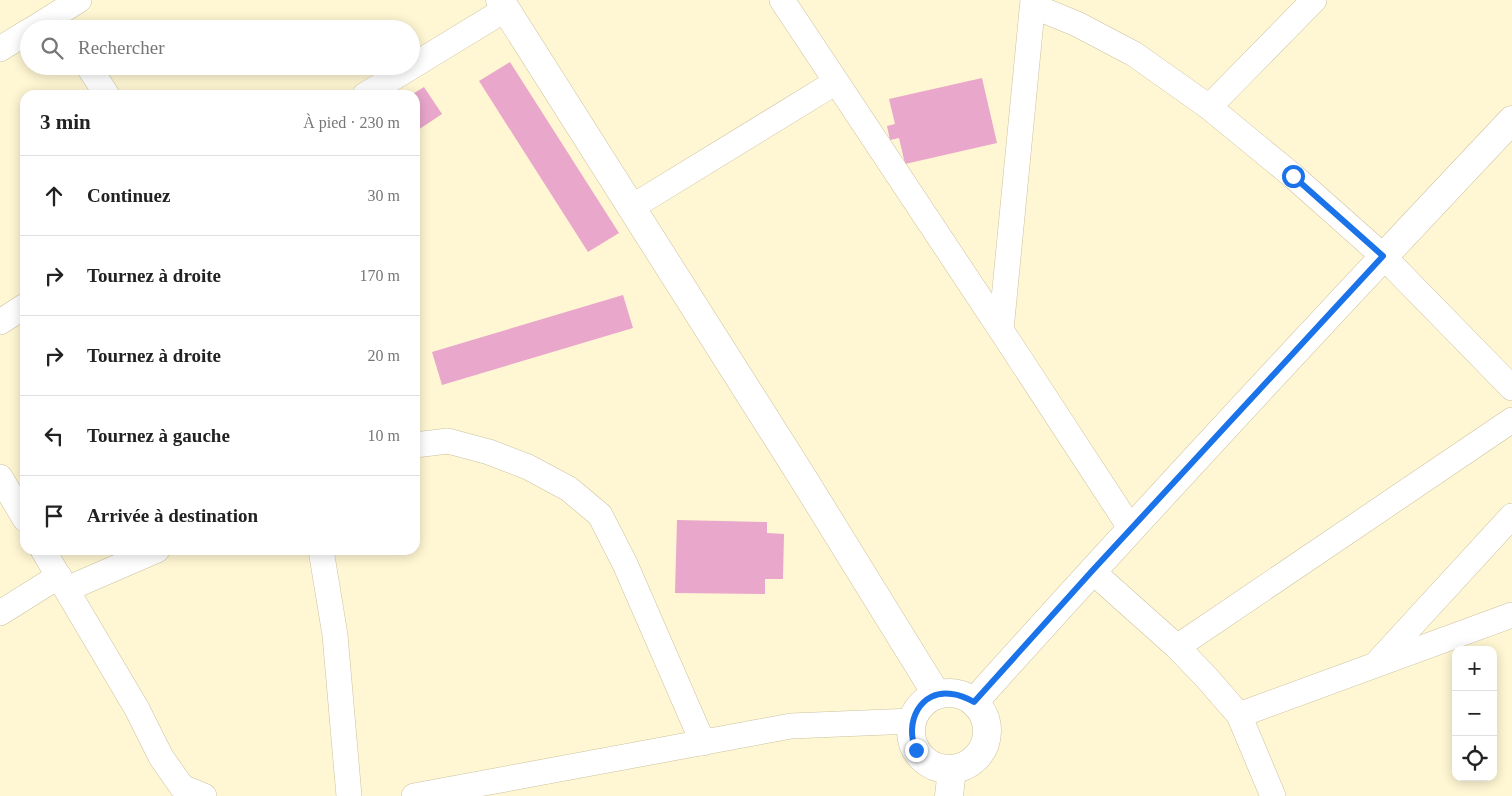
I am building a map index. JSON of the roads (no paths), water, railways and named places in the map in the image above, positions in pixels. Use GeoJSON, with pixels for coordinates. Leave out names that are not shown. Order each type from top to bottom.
{"type":"FeatureCollection","features":[{"type":"Feature","properties":{"kind":"main road"},"geometry":{"type":"LineString","coordinates":[[503,5],[806,483],[937,695]]}},
{"type":"Feature","properties":{"kind":"main road"},"geometry":{"type":"LineString","coordinates":[[974,702],[1092,571],[1383,256],[1512,120]]}},
{"type":"Feature","properties":{"kind":"main road"},"geometry":{"type":"LineString","coordinates":[[950,693],[963,696],[974,702],[986,721],[987,732],[980,753],[973,761],[952,769],[931,764],[923,758],[916,750],[912,741],[911,731],[912,721],[921,705],[937,695],[950,693]]}},
{"type":"Feature","properties":{"kind":"main road"},"geometry":{"type":"LineString","coordinates":[[949,796],[952,769]]}},
{"type":"Feature","properties":{"kind":"street"},"geometry":{"type":"LineString","coordinates":[[54,15],[80,0]]}},
{"type":"Feature","properties":{"kind":"street"},"geometry":{"type":"LineString","coordinates":[[782,0],[1131,529]]}},
{"type":"Feature","properties":{"kind":"street"},"geometry":{"type":"LineString","coordinates":[[1209,107],[1314,0]]}},
{"type":"Feature","properties":{"kind":"street"},"geometry":{"type":"LineString","coordinates":[[1001,330],[1033,3],[1134,54],[1209,107],[1293,176],[1383,256],[1512,388]]}},
{"type":"Feature","properties":{"kind":"street"},"geometry":{"type":"LineString","coordinates":[[420,59],[503,5]]}},
{"type":"Feature","properties":{"kind":"street"},"geometry":{"type":"LineString","coordinates":[[0,49],[20,37]]}},
{"type":"Feature","properties":{"kind":"street"},"geometry":{"type":"LineString","coordinates":[[94,75],[104,90]]}},
{"type":"Feature","properties":{"kind":"street"},"geometry":{"type":"LineString","coordinates":[[373,90],[396,75]]}},
{"type":"Feature","properties":{"kind":"street"},"geometry":{"type":"LineString","coordinates":[[632,207],[836,82]]}},
{"type":"Feature","properties":{"kind":"street"},"geometry":{"type":"LineString","coordinates":[[0,322],[20,309]]}},
{"type":"Feature","properties":{"kind":"street"},"geometry":{"type":"LineString","coordinates":[[1177,647],[1512,420]]}},
{"type":"Feature","properties":{"kind":"street"},"geometry":{"type":"LineString","coordinates":[[420,444],[448,441],[489,452],[528,467],[569,489],[600,515],[625,564],[703,742]]}},
{"type":"Feature","properties":{"kind":"street"},"geometry":{"type":"LineString","coordinates":[[0,478],[20,511]]}},
{"type":"Feature","properties":{"kind":"street"},"geometry":{"type":"LineString","coordinates":[[1374,667],[1512,516]]}},
{"type":"Feature","properties":{"kind":"street"},"geometry":{"type":"LineString","coordinates":[[46,555],[137,709],[161,757],[174,791],[204,796]]}},
{"type":"Feature","properties":{"kind":"street"},"geometry":{"type":"LineString","coordinates":[[0,613],[63,583],[143,555]]}},
{"type":"Feature","properties":{"kind":"street"},"geometry":{"type":"LineString","coordinates":[[322,555],[334,635],[348,796]]}},
{"type":"Feature","properties":{"kind":"street"},"geometry":{"type":"LineString","coordinates":[[1092,571],[1177,647],[1239,715],[1273,796]]}},
{"type":"Feature","properties":{"kind":"street"},"geometry":{"type":"LineString","coordinates":[[1239,715],[1512,615]]}},
{"type":"Feature","properties":{"kind":"street"},"geometry":{"type":"LineString","coordinates":[[414,796],[791,726],[912,721]]}}]}
